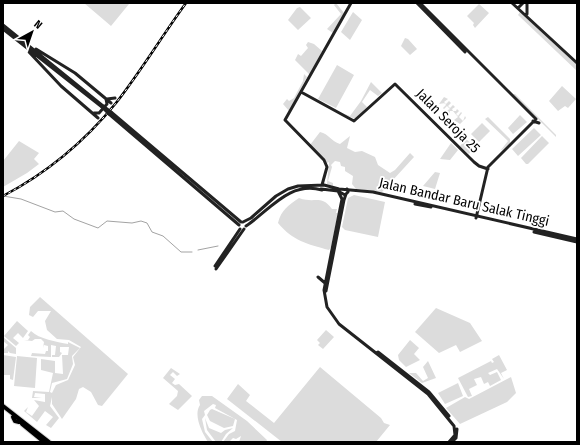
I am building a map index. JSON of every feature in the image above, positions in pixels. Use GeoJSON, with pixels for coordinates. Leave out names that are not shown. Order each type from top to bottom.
{"type":"FeatureCollection","features":[{"type":"Feature","properties":{"kind":"main road"},"geometry":{"type":"LineString","coordinates":[[3,406],[47,441]]}},
{"type":"Feature","properties":{"kind":"main road"},"geometry":{"type":"LineString","coordinates":[[3,409],[13,417],[15,421],[19,422],[47,441]]}},
{"type":"Feature","properties":{"kind":"street"},"geometry":{"type":"LineString","coordinates":[[322,190],[327,167],[324,160],[285,120],[351,3]]}},
{"type":"Feature","properties":{"kind":"street"},"geometry":{"type":"LineString","coordinates":[[417,3],[459,47],[477,60]]}},
{"type":"Feature","properties":{"kind":"street"},"geometry":{"type":"LineString","coordinates":[[420,3],[532,115],[534,120],[540,122]]}},
{"type":"Feature","properties":{"kind":"street"},"geometry":{"type":"LineString","coordinates":[[514,3],[577,62]]}},
{"type":"Feature","properties":{"kind":"street"},"geometry":{"type":"LineString","coordinates":[[520,9],[523,3]]}},
{"type":"Feature","properties":{"kind":"street"},"geometry":{"type":"LineString","coordinates":[[520,9],[527,3]]}},
{"type":"Feature","properties":{"kind":"street"},"geometry":{"type":"LineString","coordinates":[[527,3],[527,14]]}},
{"type":"Feature","properties":{"kind":"street"},"geometry":{"type":"LineString","coordinates":[[520,9],[577,62]]}},
{"type":"Feature","properties":{"kind":"street"},"geometry":{"type":"LineString","coordinates":[[3,25],[110,113],[242,226]]}},
{"type":"Feature","properties":{"kind":"street"},"geometry":{"type":"LineString","coordinates":[[3,29],[75,73],[111,103]]}},
{"type":"Feature","properties":{"kind":"street"},"geometry":{"type":"LineString","coordinates":[[22,42],[61,86],[93,112],[98,118]]}},
{"type":"Feature","properties":{"kind":"street","name":"Jalan Seroja 25"},"geometry":{"type":"LineString","coordinates":[[301,92],[354,121],[395,84],[474,162],[479,166],[488,169]]}},
{"type":"Feature","properties":{"kind":"street"},"geometry":{"type":"LineString","coordinates":[[105,98],[115,98]]}},
{"type":"Feature","properties":{"kind":"street"},"geometry":{"type":"LineString","coordinates":[[93,112],[98,114],[102,111],[107,104],[105,98]]}},
{"type":"Feature","properties":{"kind":"street"},"geometry":{"type":"LineString","coordinates":[[93,112],[94,121]]}},
{"type":"Feature","properties":{"kind":"street"},"geometry":{"type":"LineString","coordinates":[[476,217],[488,169],[534,120]]}},
{"type":"Feature","properties":{"kind":"street"},"geometry":{"type":"LineString","coordinates":[[215,268],[242,226],[288,189],[303,185],[320,184],[325,178]]}},
{"type":"Feature","properties":{"kind":"street"},"geometry":{"type":"LineString","coordinates":[[315,184],[347,192]]}},
{"type":"Feature","properties":{"kind":"street"},"geometry":{"type":"LineString","coordinates":[[242,226],[291,191],[306,188],[347,192]]}},
{"type":"Feature","properties":{"kind":"street"},"geometry":{"type":"LineString","coordinates":[[338,191],[342,199],[326,290],[327,302],[338,320],[429,392],[456,425],[457,434],[452,442]]}},
{"type":"Feature","properties":{"kind":"street"},"geometry":{"type":"LineString","coordinates":[[347,192],[327,273],[325,283],[325,299],[334,319],[428,394],[454,426],[455,435],[449,442]]}},
{"type":"Feature","properties":{"kind":"street","name":"Jalan Bandar Baru Salak Tinggi"},"geometry":{"type":"LineString","coordinates":[[347,192],[373,192],[577,241]]}},
{"type":"Feature","properties":{"kind":"street","name":"Jalan Bandar Baru Salak Tinggi"},"geometry":{"type":"LineString","coordinates":[[347,192],[374,194],[577,241]]}},
{"type":"Feature","properties":{"kind":"street"},"geometry":{"type":"LineString","coordinates":[[468,214],[474,214],[478,209]]}},
{"type":"Feature","properties":{"kind":"street"},"geometry":{"type":"LineString","coordinates":[[478,209],[480,215],[485,218]]}},
{"type":"Feature","properties":{"kind":"street"},"geometry":{"type":"LineString","coordinates":[[325,283],[319,276],[327,273]]}},
{"type":"Feature","properties":{"kind":"shaded area"},"geometry":{"type":"Polygon","coordinates":[[[84,3],[128,3],[129,4],[111,26],[84,3]]]}},
{"type":"Feature","properties":{"kind":"shaded area"},"geometry":{"type":"Polygon","coordinates":[[[336,3],[344,13],[333,33],[327,29],[341,14],[334,5],[336,3]]]}},
{"type":"Feature","properties":{"kind":"shaded area"},"geometry":{"type":"Polygon","coordinates":[[[479,4],[489,13],[475,28],[473,25],[474,23],[467,16],[479,4]]]}},
{"type":"Feature","properties":{"kind":"shaded area"},"geometry":{"type":"Polygon","coordinates":[[[300,7],[311,18],[298,30],[288,20],[297,8],[300,7]]]}},
{"type":"Feature","properties":{"kind":"shaded area"},"geometry":{"type":"Polygon","coordinates":[[[353,12],[362,20],[350,40],[341,32],[353,12]]]}},
{"type":"Feature","properties":{"kind":"shaded area"},"geometry":{"type":"Polygon","coordinates":[[[520,12],[577,64],[577,71],[518,15],[520,12]]]}},
{"type":"Feature","properties":{"kind":"shaded area"},"geometry":{"type":"Polygon","coordinates":[[[405,38],[408,39],[417,49],[410,55],[401,46],[405,38]]]}},
{"type":"Feature","properties":{"kind":"shaded area"},"geometry":{"type":"Polygon","coordinates":[[[308,42],[314,44],[322,51],[310,75],[295,60],[298,54],[301,56],[308,48],[306,45],[308,42]]]}},
{"type":"Feature","properties":{"kind":"shaded area"},"geometry":{"type":"Polygon","coordinates":[[[337,65],[354,75],[336,108],[318,99],[337,65]]]}},
{"type":"Feature","properties":{"kind":"shaded area"},"geometry":{"type":"Polygon","coordinates":[[[304,74],[307,77],[289,111],[283,104],[287,99],[289,101],[294,98],[303,81],[304,74]]]}},
{"type":"Feature","properties":{"kind":"shaded area"},"geometry":{"type":"Polygon","coordinates":[[[371,82],[382,93],[378,96],[370,90],[362,102],[367,107],[355,119],[342,113],[350,116],[361,101],[371,82]]]}},
{"type":"Feature","properties":{"kind":"shaded area"},"geometry":{"type":"Polygon","coordinates":[[[562,86],[576,99],[568,108],[565,106],[558,111],[549,101],[562,86]]]}},
{"type":"Feature","properties":{"kind":"shaded area"},"geometry":{"type":"Polygon","coordinates":[[[513,94],[515,94],[556,135],[556,137],[513,94]]]}},
{"type":"Feature","properties":{"kind":"shaded area"},"geometry":{"type":"Polygon","coordinates":[[[444,97],[448,99],[444,102],[445,103],[439,104],[444,97]]]}},
{"type":"Feature","properties":{"kind":"shaded area"},"geometry":{"type":"Polygon","coordinates":[[[449,101],[451,103],[448,106],[450,108],[453,105],[455,107],[452,109],[453,111],[450,111],[449,115],[446,111],[450,109],[447,106],[444,109],[443,108],[446,105],[445,103],[446,104],[449,101]]]}},
{"type":"Feature","properties":{"kind":"shaded area"},"geometry":{"type":"Polygon","coordinates":[[[457,109],[459,111],[456,114],[458,116],[461,112],[462,113],[459,117],[463,121],[460,124],[454,120],[458,117],[453,111],[456,111],[457,109]]]}},
{"type":"Feature","properties":{"kind":"shaded area"},"geometry":{"type":"Polygon","coordinates":[[[520,115],[527,122],[513,134],[508,128],[520,115]]]}},
{"type":"Feature","properties":{"kind":"shaded area"},"geometry":{"type":"Polygon","coordinates":[[[488,117],[510,139],[510,143],[502,150],[508,141],[485,119],[488,117]]]}},
{"type":"Feature","properties":{"kind":"shaded area"},"geometry":{"type":"Polygon","coordinates":[[[482,123],[490,131],[479,142],[471,134],[482,123]]]}},
{"type":"Feature","properties":{"kind":"shaded area"},"geometry":{"type":"Polygon","coordinates":[[[534,128],[541,135],[518,156],[512,149],[534,128]]]}},
{"type":"Feature","properties":{"kind":"shaded area"},"geometry":{"type":"Polygon","coordinates":[[[320,132],[326,134],[340,144],[350,136],[347,148],[355,152],[362,151],[375,157],[378,165],[390,173],[395,170],[410,153],[414,157],[382,192],[356,189],[352,184],[353,176],[345,171],[345,167],[341,166],[340,162],[335,161],[331,165],[332,167],[328,181],[333,183],[333,186],[327,184],[329,162],[327,163],[310,145],[320,132]]]}},
{"type":"Feature","properties":{"kind":"shaded area"},"geometry":{"type":"Polygon","coordinates":[[[542,136],[549,143],[528,164],[526,164],[521,158],[542,136]]]}},
{"type":"Feature","properties":{"kind":"shaded area"},"geometry":{"type":"Polygon","coordinates":[[[466,139],[475,147],[469,154],[460,146],[466,139]]]}},
{"type":"Feature","properties":{"kind":"shaded area"},"geometry":{"type":"Polygon","coordinates":[[[19,141],[39,153],[34,159],[39,164],[3,187],[3,161],[19,141]]]}},
{"type":"Feature","properties":{"kind":"shaded area"},"geometry":{"type":"Polygon","coordinates":[[[451,143],[458,150],[450,160],[440,159],[451,143]]]}},
{"type":"Feature","properties":{"kind":"shaded area"},"geometry":{"type":"Polygon","coordinates":[[[435,172],[440,173],[435,189],[423,186],[435,172]]]}},
{"type":"Feature","properties":{"kind":"shaded area"},"geometry":{"type":"Polygon","coordinates":[[[354,195],[385,202],[378,237],[345,230],[342,227],[348,198],[354,195]]]}},
{"type":"Feature","properties":{"kind":"shaded area"},"geometry":{"type":"Polygon","coordinates":[[[299,198],[321,201],[328,204],[332,209],[337,209],[336,213],[338,213],[331,247],[329,250],[307,244],[295,238],[278,223],[283,211],[299,198]]]}},
{"type":"Feature","properties":{"kind":"shaded area"},"geometry":{"type":"Polygon","coordinates":[[[40,297],[128,374],[102,406],[98,405],[91,392],[83,387],[79,389],[76,399],[62,419],[52,404],[52,397],[50,406],[59,418],[51,428],[46,425],[53,417],[45,411],[37,422],[24,411],[28,407],[26,412],[32,416],[39,406],[34,400],[45,402],[45,394],[35,393],[34,397],[42,398],[32,398],[33,391],[49,392],[53,373],[41,370],[41,359],[55,361],[55,373],[63,374],[62,355],[68,355],[69,347],[60,347],[60,352],[62,353],[59,357],[52,357],[52,355],[55,355],[56,346],[51,345],[51,357],[31,356],[32,353],[45,354],[46,351],[48,351],[48,346],[44,345],[43,348],[44,342],[41,339],[35,339],[32,341],[24,340],[28,340],[30,337],[28,335],[31,331],[43,338],[68,344],[68,342],[80,348],[72,356],[73,364],[67,379],[52,383],[50,392],[52,393],[56,385],[68,380],[75,365],[73,357],[81,347],[69,340],[57,339],[47,330],[45,321],[51,311],[38,311],[33,317],[29,315],[30,307],[40,297]]]}},
{"type":"Feature","properties":{"kind":"shaded area"},"geometry":{"type":"Polygon","coordinates":[[[436,308],[470,323],[482,341],[460,352],[456,345],[439,353],[415,332],[436,308]]]}},
{"type":"Feature","properties":{"kind":"shaded area"},"geometry":{"type":"Polygon","coordinates":[[[17,321],[28,331],[23,338],[18,333],[13,338],[19,343],[16,346],[4,336],[17,321]]]}},
{"type":"Feature","properties":{"kind":"shaded area"},"geometry":{"type":"Polygon","coordinates":[[[326,330],[334,337],[323,349],[318,345],[320,343],[317,340],[326,330]]]}},
{"type":"Feature","properties":{"kind":"shaded area"},"geometry":{"type":"Polygon","coordinates":[[[3,337],[16,348],[16,354],[8,351],[8,353],[4,353],[4,349],[8,345],[3,341],[3,337]]]}},
{"type":"Feature","properties":{"kind":"shaded area"},"geometry":{"type":"Polygon","coordinates":[[[410,340],[419,348],[414,354],[420,360],[406,367],[399,360],[398,355],[410,340]]]}},
{"type":"Feature","properties":{"kind":"shaded area"},"geometry":{"type":"Polygon","coordinates":[[[3,355],[16,357],[13,380],[10,379],[10,375],[3,375],[3,355]]]}},
{"type":"Feature","properties":{"kind":"shaded area"},"geometry":{"type":"Polygon","coordinates":[[[499,355],[507,370],[501,373],[504,379],[497,369],[488,373],[490,375],[497,372],[501,380],[490,386],[488,382],[484,384],[481,377],[474,379],[477,385],[469,389],[472,396],[468,397],[458,378],[491,361],[492,363],[494,362],[492,359],[499,355]]]}},
{"type":"Feature","properties":{"kind":"shaded area"},"geometry":{"type":"Polygon","coordinates":[[[17,356],[37,358],[35,388],[14,386],[17,356]]]}},
{"type":"Feature","properties":{"kind":"shaded area"},"geometry":{"type":"Polygon","coordinates":[[[428,361],[436,378],[422,383],[409,373],[416,373],[423,381],[428,378],[423,367],[428,361]]]}},
{"type":"Feature","properties":{"kind":"shaded area"},"geometry":{"type":"Polygon","coordinates":[[[320,367],[381,418],[384,423],[390,425],[376,442],[282,442],[227,399],[238,384],[250,395],[246,401],[274,423],[320,367]]]}},
{"type":"Feature","properties":{"kind":"shaded area"},"geometry":{"type":"Polygon","coordinates":[[[171,368],[180,374],[177,376],[173,372],[170,375],[175,379],[172,383],[175,385],[179,384],[192,396],[178,410],[169,404],[177,396],[178,391],[163,378],[171,368]]]}},
{"type":"Feature","properties":{"kind":"shaded area"},"geometry":{"type":"Polygon","coordinates":[[[511,377],[516,393],[507,402],[460,424],[446,408],[465,397],[469,399],[511,377]]]}},
{"type":"Feature","properties":{"kind":"shaded area"},"geometry":{"type":"Polygon","coordinates":[[[458,383],[463,396],[445,404],[438,393],[458,383]]]}},
{"type":"Feature","properties":{"kind":"shaded area"},"geometry":{"type":"Polygon","coordinates":[[[202,396],[212,396],[247,421],[267,440],[266,442],[239,442],[241,436],[236,439],[233,438],[229,442],[223,442],[229,434],[235,431],[237,420],[215,408],[216,405],[213,404],[204,411],[205,415],[202,419],[205,432],[213,442],[208,442],[201,429],[197,414],[200,405],[199,400],[202,396]]]}},
{"type":"Feature","properties":{"kind":"shaded area"},"geometry":{"type":"Polygon","coordinates":[[[212,409],[235,419],[233,426],[224,428],[210,421],[207,415],[212,409]]]}},
{"type":"Feature","properties":{"kind":"shaded area"},"geometry":{"type":"Polygon","coordinates":[[[205,418],[209,428],[221,433],[225,430],[233,428],[226,434],[221,442],[216,442],[207,430],[205,418]]]}},
{"type":"Feature","properties":{"kind":"waterway"},"geometry":{"type":"LineString","coordinates":[[3,196],[21,199],[55,212],[63,211],[74,219],[98,228],[107,221],[132,223],[141,221],[147,223],[152,232],[163,236],[181,252],[192,252]]}},
{"type":"Feature","properties":{"kind":"waterway"},"geometry":{"type":"LineString","coordinates":[[198,250],[218,246]]}},
{"type":"Feature","properties":{"kind":"railway"},"geometry":{"type":"LineString","coordinates":[[3,196],[35,177],[50,166],[78,143],[104,117],[143,66],[186,3]]}}]}
